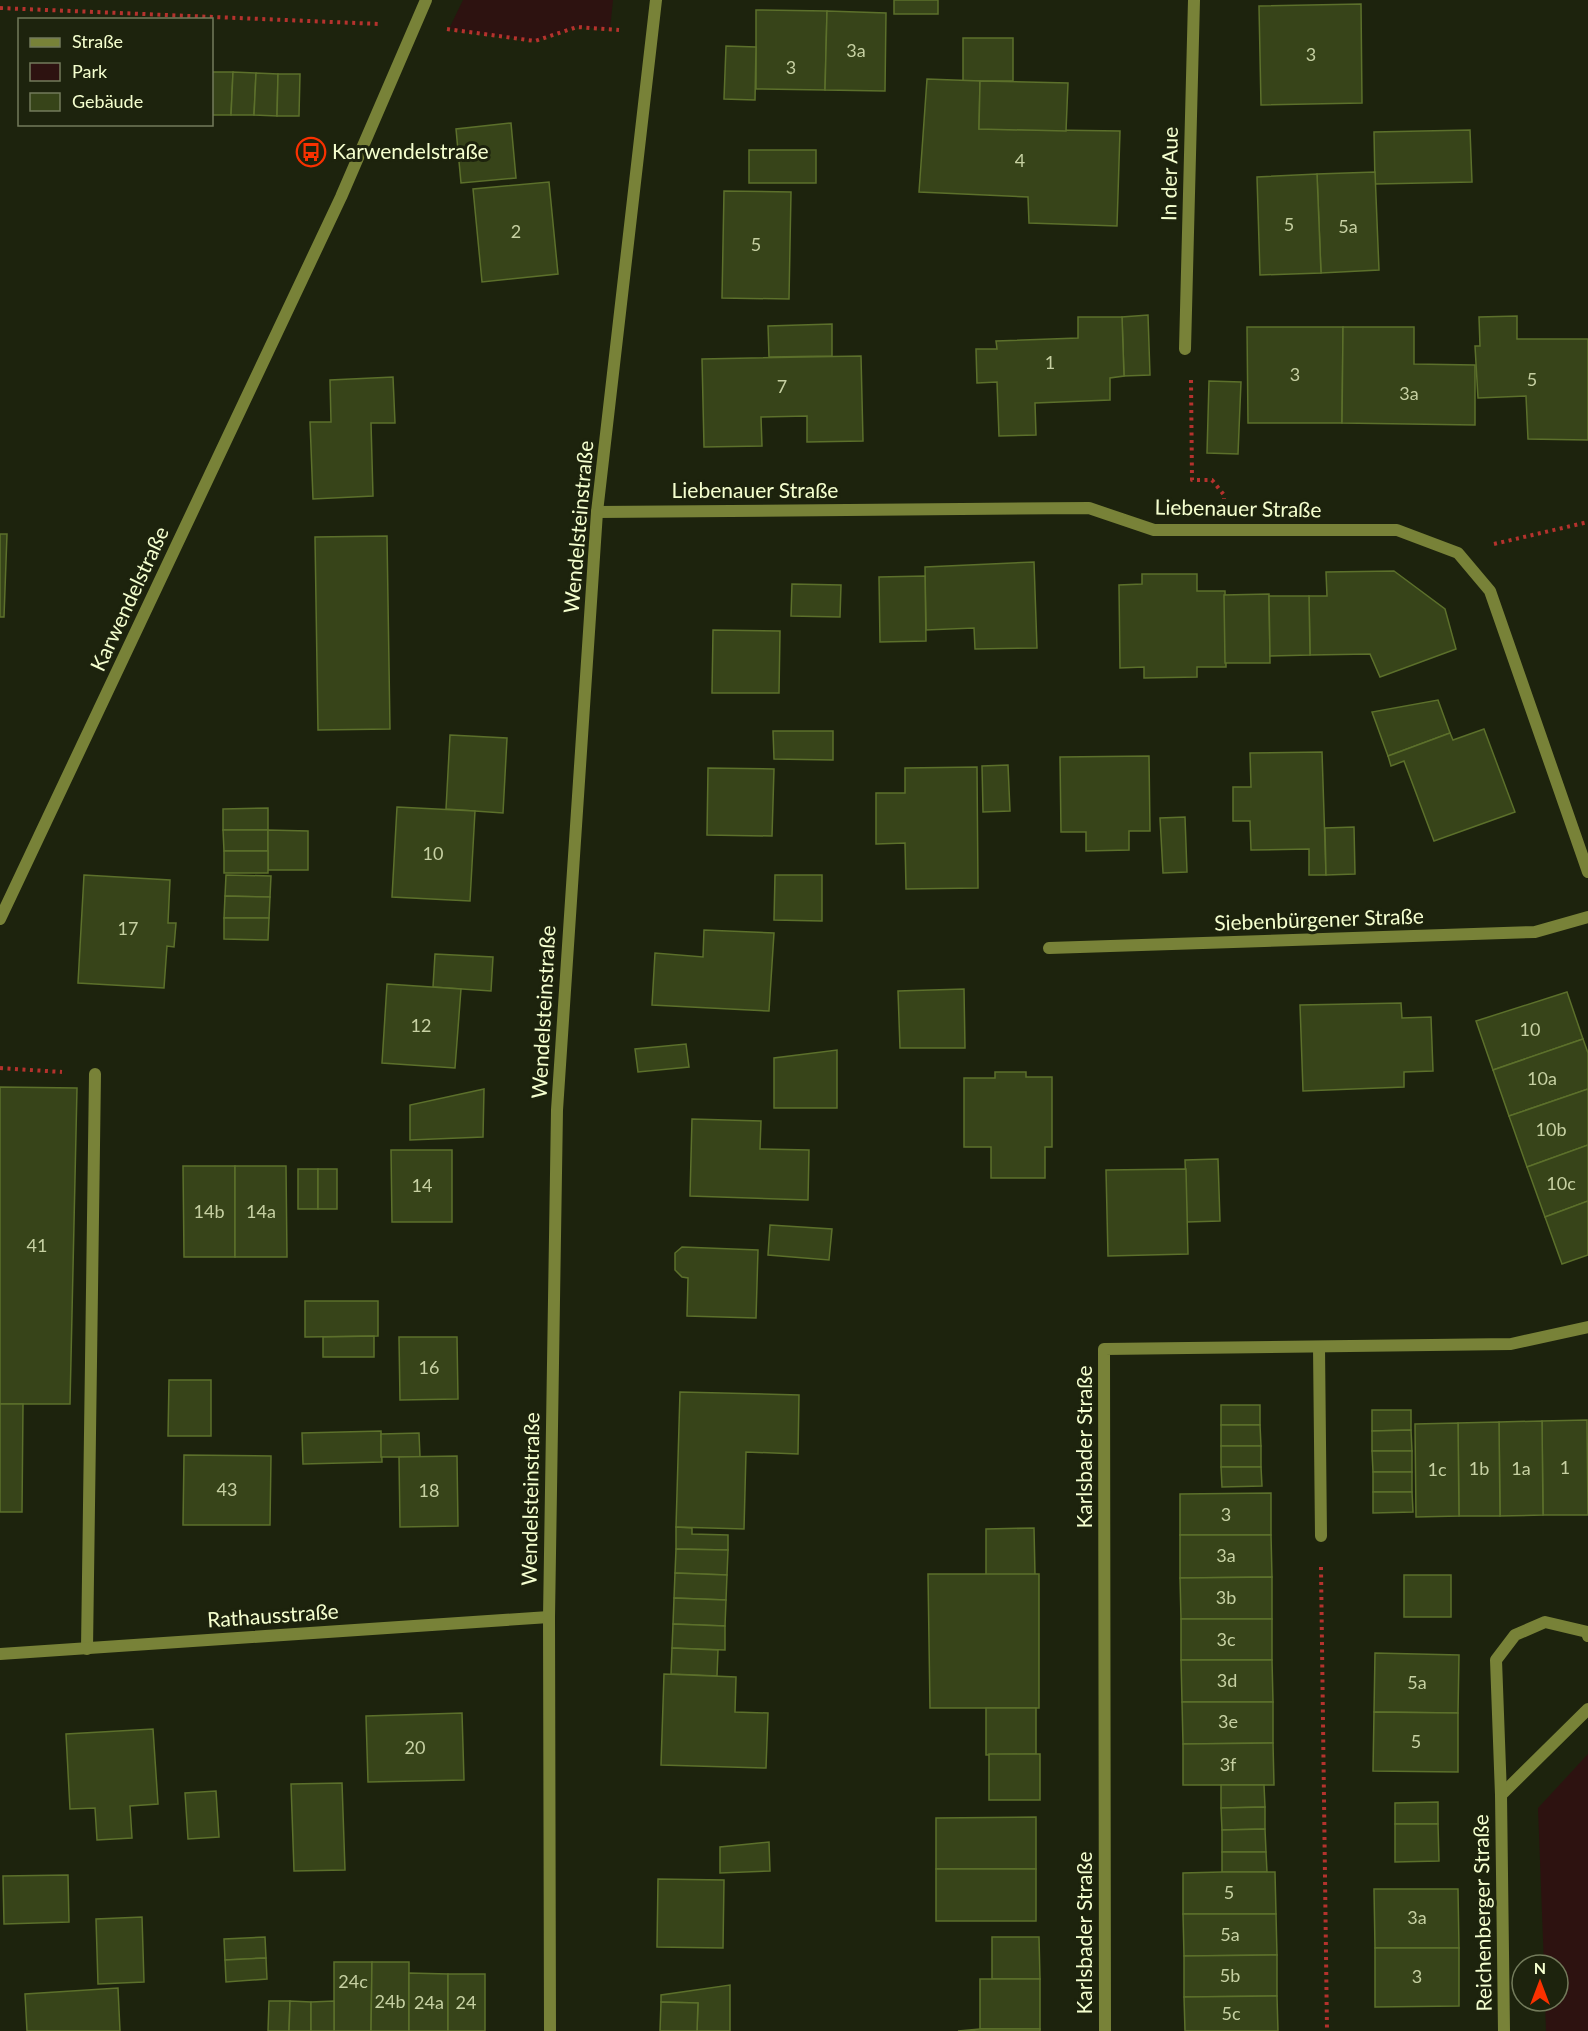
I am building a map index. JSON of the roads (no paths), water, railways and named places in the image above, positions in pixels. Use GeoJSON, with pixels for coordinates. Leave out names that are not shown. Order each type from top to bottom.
{"type":"FeatureCollection","features":[{"type":"Feature","properties":{"kind":"street","name":"Karwendelstraße"},"geometry":{"type":"LineString","coordinates":[[0,919],[341,197],[426,0]]}},
{"type":"Feature","properties":{"kind":"street","name":"Wendelsteinstraße"},"geometry":{"type":"LineString","coordinates":[[550,2031],[549,1617],[557,1110],[597,512],[656,0]]}},
{"type":"Feature","properties":{"kind":"street","name":"In der Aue"},"geometry":{"type":"LineString","coordinates":[[1185,349],[1194,0]]}},
{"type":"Feature","properties":{"kind":"street","name":"Liebenauer Straße"},"geometry":{"type":"LineString","coordinates":[[597,512],[1089,508],[1154,530],[1397,530],[1458,553],[1490,591],[1588,872]]}},
{"type":"Feature","properties":{"kind":"street","name":"Siebenbürgener Straße"},"geometry":{"type":"LineString","coordinates":[[1049,948],[1535,932],[1588,917]]}},
{"type":"Feature","properties":{"kind":"street"},"geometry":{"type":"LineString","coordinates":[[87,1649],[95,1074]]}},
{"type":"Feature","properties":{"kind":"street","name":"Karlsbader Straße"},"geometry":{"type":"LineString","coordinates":[[1105,2031],[1104,1349],[1511,1344],[1588,1327]]}},
{"type":"Feature","properties":{"kind":"street"},"geometry":{"type":"LineString","coordinates":[[1319,1347],[1321,1536]]}},
{"type":"Feature","properties":{"kind":"street","name":"Rathausstraße"},"geometry":{"type":"LineString","coordinates":[[0,1654],[549,1617]]}},
{"type":"Feature","properties":{"kind":"street","name":"Reichenberger Straße"},"geometry":{"type":"LineString","coordinates":[[1504,2031],[1502,1795],[1497,1660],[1515,1635],[1545,1622],[1587,1632],[1588,1636]]}},
{"type":"Feature","properties":{"kind":"street","name":"Reichenberger Straße"},"geometry":{"type":"LineString","coordinates":[[1502,1795],[1588,1709]]}},
{"type":"Feature","properties":{"kind":"place","name":"Karwendelstraße"},"geometry":{"type":"Point","coordinates":[311,152]}}]}
